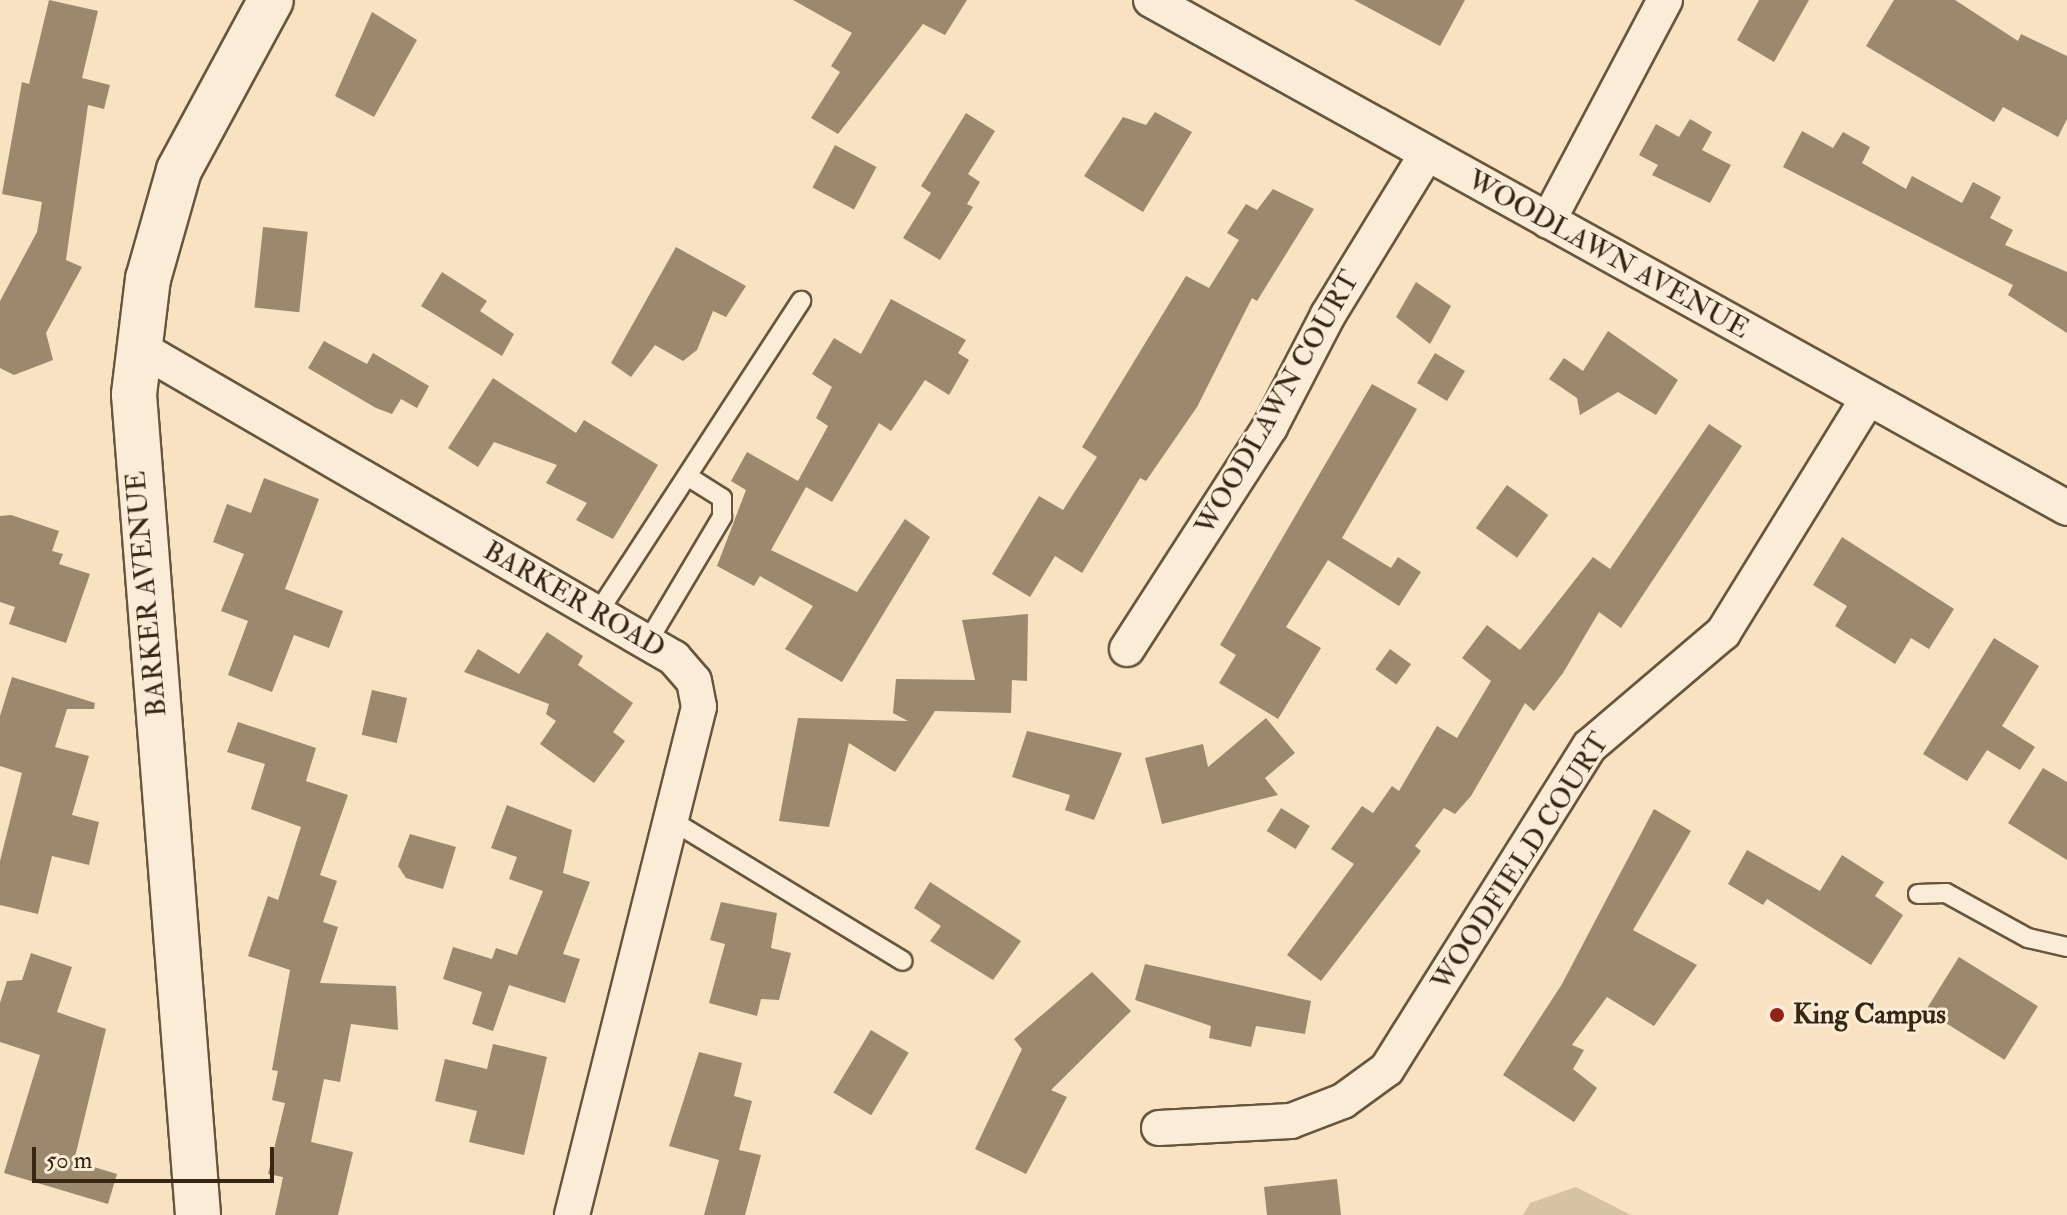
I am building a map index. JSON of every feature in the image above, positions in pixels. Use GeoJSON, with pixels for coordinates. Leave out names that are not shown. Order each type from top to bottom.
{"type":"FeatureCollection","features":[{"type":"Feature","properties":{"kind":"street","name":"BARKER AVENUE"},"geometry":{"type":"LineString","coordinates":[[198,1215],[138,494],[138,347],[148,279],[179,170],[271,0]]}},
{"type":"Feature","properties":{"kind":"street","name":"WOODLAWN AVENUE"},"geometry":{"type":"LineString","coordinates":[[1151,0],[2067,508]]}},
{"type":"Feature","properties":{"kind":"street"},"geometry":{"type":"LineString","coordinates":[[1548,221],[1665,0]]}},
{"type":"Feature","properties":{"kind":"street","name":"WOODLAWN COURT"},"geometry":{"type":"LineString","coordinates":[[1127,649],[1270,427],[1328,315],[1426,155]]}},
{"type":"Feature","properties":{"kind":"street","name":"BARKER ROAD"},"geometry":{"type":"LineString","coordinates":[[138,347],[647,643],[694,681],[699,707],[572,1215]]}},
{"type":"Feature","properties":{"kind":"street","name":"WOODFIELD COURT"},"geometry":{"type":"LineString","coordinates":[[1159,1128],[1291,1121],[1343,1101],[1387,1069],[1590,746],[1723,633],[1868,398]]}},
{"type":"Feature","properties":{"kind":"lane"},"geometry":{"type":"LineString","coordinates":[[597,614],[801,301]]}},
{"type":"Feature","properties":{"kind":"lane"},"geometry":{"type":"LineString","coordinates":[[647,643],[722,517],[722,498],[687,476]]}},
{"type":"Feature","properties":{"kind":"lane"},"geometry":{"type":"LineString","coordinates":[[671,820],[903,961]]}},
{"type":"Feature","properties":{"kind":"lane"},"geometry":{"type":"LineString","coordinates":[[1918,894],[1946,893],[2028,938],[2067,947]]}},
{"type":"Feature","properties":{"kind":"shaded area"},"geometry":{"type":"Polygon","coordinates":[[[1576,1187],[1631,1215],[1523,1215],[1530,1203],[1576,1187]]]}},
{"type":"Feature","properties":{"kind":"building"},"geometry":{"type":"Polygon","coordinates":[[[49,0],[98,11],[82,78],[110,85],[104,109],[88,105],[66,260],[82,267],[46,333],[53,360],[14,375],[0,368],[0,301],[37,232],[42,202],[2,194],[22,82],[29,84],[49,0]]]}},
{"type":"Feature","properties":{"kind":"building"},"geometry":{"type":"Polygon","coordinates":[[[793,0],[967,0],[945,35],[923,24],[838,134],[811,118],[840,72],[831,66],[852,33],[793,0]]]}},
{"type":"Feature","properties":{"kind":"building"},"geometry":{"type":"Polygon","coordinates":[[[1354,0],[1465,0],[1440,46],[1354,0]]]}},
{"type":"Feature","properties":{"kind":"building"},"geometry":{"type":"Polygon","coordinates":[[[1759,0],[1809,0],[1774,62],[1737,40],[1759,0]]]}},
{"type":"Feature","properties":{"kind":"building"},"geometry":{"type":"Polygon","coordinates":[[[1894,0],[1955,0],[2018,41],[2021,34],[2067,56],[2067,119],[2058,137],[2003,107],[1994,122],[1866,46],[1894,0]]]}},
{"type":"Feature","properties":{"kind":"building"},"geometry":{"type":"Polygon","coordinates":[[[372,12],[417,40],[374,117],[335,96],[372,12]]]}},
{"type":"Feature","properties":{"kind":"building"},"geometry":{"type":"Polygon","coordinates":[[[1155,112],[1192,132],[1143,212],[1084,176],[1123,117],[1146,125],[1155,112]]]}},
{"type":"Feature","properties":{"kind":"building"},"geometry":{"type":"Polygon","coordinates":[[[966,113],[995,131],[968,174],[980,182],[967,204],[973,207],[940,260],[903,238],[931,193],[921,186],[966,113]]]}},
{"type":"Feature","properties":{"kind":"building"},"geometry":{"type":"Polygon","coordinates":[[[1690,119],[1712,132],[1702,150],[1731,165],[1710,203],[1652,175],[1658,165],[1639,155],[1656,124],[1679,137],[1690,119]]]}},
{"type":"Feature","properties":{"kind":"building"},"geometry":{"type":"Polygon","coordinates":[[[1802,131],[1833,148],[1843,132],[1870,147],[1862,163],[1906,189],[1912,176],[1962,203],[1973,182],[2001,197],[1990,218],[2013,230],[2005,245],[2067,272],[2067,333],[2008,295],[2013,285],[1783,167],[1802,131]]]}},
{"type":"Feature","properties":{"kind":"building"},"geometry":{"type":"Polygon","coordinates":[[[835,145],[876,167],[854,209],[812,187],[835,145]]]}},
{"type":"Feature","properties":{"kind":"building"},"geometry":{"type":"Polygon","coordinates":[[[1273,189],[1314,209],[1257,301],[1252,298],[1197,407],[1146,481],[1140,478],[1082,573],[1055,556],[1030,597],[992,574],[1039,496],[1063,510],[1097,457],[1082,447],[1186,276],[1209,288],[1239,240],[1227,233],[1246,204],[1257,210],[1273,189]]]}},
{"type":"Feature","properties":{"kind":"building"},"geometry":{"type":"Polygon","coordinates":[[[263,227],[308,232],[299,312],[255,308],[263,227]]]}},
{"type":"Feature","properties":{"kind":"building"},"geometry":{"type":"Polygon","coordinates":[[[676,247],[746,286],[726,317],[713,311],[697,350],[683,361],[655,345],[631,377],[611,363],[676,247]]]}},
{"type":"Feature","properties":{"kind":"building"},"geometry":{"type":"Polygon","coordinates":[[[442,272],[487,301],[480,311],[514,334],[502,356],[421,306],[442,272]]]}},
{"type":"Feature","properties":{"kind":"building"},"geometry":{"type":"Polygon","coordinates":[[[1416,282],[1451,306],[1430,344],[1396,317],[1416,282]]]}},
{"type":"Feature","properties":{"kind":"building"},"geometry":{"type":"Polygon","coordinates":[[[891,299],[966,340],[958,353],[969,360],[949,395],[925,380],[891,431],[879,423],[832,502],[806,487],[771,550],[857,592],[905,519],[930,537],[842,682],[785,649],[813,606],[760,576],[754,586],[717,566],[746,490],[731,481],[747,452],[798,481],[828,426],[816,418],[832,387],[812,374],[834,338],[861,354],[891,299]]]}},
{"type":"Feature","properties":{"kind":"building"},"geometry":{"type":"Polygon","coordinates":[[[1608,331],[1678,380],[1656,415],[1618,392],[1580,415],[1577,398],[1549,379],[1564,358],[1583,371],[1608,331]]]}},
{"type":"Feature","properties":{"kind":"building"},"geometry":{"type":"Polygon","coordinates":[[[324,341],[367,364],[373,353],[429,386],[417,408],[401,399],[392,414],[376,408],[308,368],[324,341]]]}},
{"type":"Feature","properties":{"kind":"building"},"geometry":{"type":"Polygon","coordinates":[[[1435,353],[1465,371],[1447,401],[1417,383],[1435,353]]]}},
{"type":"Feature","properties":{"kind":"building"},"geometry":{"type":"Polygon","coordinates":[[[493,378],[576,433],[584,420],[658,465],[613,539],[576,520],[587,503],[546,483],[557,465],[494,442],[478,467],[448,448],[493,378]]]}},
{"type":"Feature","properties":{"kind":"building"},"geometry":{"type":"Polygon","coordinates":[[[1372,384],[1417,409],[1342,538],[1391,568],[1398,557],[1421,572],[1399,606],[1328,560],[1286,627],[1321,648],[1278,719],[1219,683],[1236,655],[1220,645],[1372,384]]]}},
{"type":"Feature","properties":{"kind":"building"},"geometry":{"type":"Polygon","coordinates":[[[1709,424],[1742,446],[1621,628],[1599,612],[1563,673],[1534,711],[1525,703],[1471,796],[1455,814],[1444,808],[1415,846],[1421,851],[1321,981],[1287,955],[1354,864],[1331,849],[1362,806],[1373,813],[1392,786],[1399,791],[1437,726],[1457,738],[1491,681],[1462,658],[1487,625],[1520,650],[1593,557],[1610,569],[1709,424]]]}},
{"type":"Feature","properties":{"kind":"building"},"geometry":{"type":"Polygon","coordinates":[[[264,478],[319,499],[285,589],[343,611],[329,648],[294,635],[272,692],[228,675],[248,621],[221,611],[244,554],[213,542],[227,504],[251,513],[264,478]]]}},
{"type":"Feature","properties":{"kind":"building"},"geometry":{"type":"Polygon","coordinates":[[[1507,485],[1548,515],[1517,558],[1476,528],[1507,485]]]}},
{"type":"Feature","properties":{"kind":"building"},"geometry":{"type":"Polygon","coordinates":[[[11,515],[59,531],[52,551],[63,554],[59,564],[90,574],[66,643],[9,624],[15,607],[0,602],[0,516],[11,515]]]}},
{"type":"Feature","properties":{"kind":"building"},"geometry":{"type":"Polygon","coordinates":[[[1842,537],[1954,609],[1929,649],[1911,638],[1895,664],[1835,626],[1847,606],[1813,585],[1842,537]]]}},
{"type":"Feature","properties":{"kind":"building"},"geometry":{"type":"Polygon","coordinates":[[[1028,614],[1027,681],[1012,680],[1011,713],[935,711],[895,772],[849,743],[829,827],[779,821],[798,718],[908,721],[893,713],[896,679],[975,680],[962,620],[1028,614]]]}},
{"type":"Feature","properties":{"kind":"building"},"geometry":{"type":"Polygon","coordinates":[[[547,632],[583,656],[578,665],[633,703],[613,732],[625,741],[594,783],[540,744],[556,721],[546,714],[549,704],[464,672],[478,649],[519,674],[547,632]]]}},
{"type":"Feature","properties":{"kind":"building"},"geometry":{"type":"Polygon","coordinates":[[[1994,638],[2039,666],[2002,726],[2035,747],[2020,770],[1987,750],[1967,781],[1923,754],[1994,638]]]}},
{"type":"Feature","properties":{"kind":"building"},"geometry":{"type":"Polygon","coordinates":[[[1390,649],[1411,664],[1396,685],[1375,669],[1390,649]]]}},
{"type":"Feature","properties":{"kind":"building"},"geometry":{"type":"Polygon","coordinates":[[[12,677],[95,703],[94,709],[67,709],[55,747],[89,756],[72,815],[99,822],[89,865],[52,856],[38,914],[0,905],[0,861],[22,773],[0,766],[0,716],[12,677]]]}},
{"type":"Feature","properties":{"kind":"building"},"geometry":{"type":"Polygon","coordinates":[[[372,690],[407,698],[397,743],[362,735],[372,690]]]}},
{"type":"Feature","properties":{"kind":"building"},"geometry":{"type":"Polygon","coordinates":[[[1266,718],[1295,753],[1265,778],[1278,795],[1162,824],[1145,758],[1203,744],[1208,767],[1266,718]]]}},
{"type":"Feature","properties":{"kind":"building"},"geometry":{"type":"Polygon","coordinates":[[[238,722],[316,748],[306,781],[348,795],[320,875],[337,881],[323,922],[338,927],[320,983],[396,986],[398,1030],[351,1024],[340,1082],[324,1079],[311,1142],[353,1152],[338,1215],[275,1215],[283,1177],[268,1174],[285,1103],[272,1100],[278,1071],[272,1070],[290,970],[248,956],[268,896],[278,900],[301,827],[251,809],[265,764],[227,752],[238,722]]]}},
{"type":"Feature","properties":{"kind":"building"},"geometry":{"type":"Polygon","coordinates":[[[1027,731],[1122,753],[1094,820],[1065,810],[1070,795],[1012,777],[1027,731]]]}},
{"type":"Feature","properties":{"kind":"building"},"geometry":{"type":"Polygon","coordinates":[[[2043,768],[2067,782],[2067,860],[2008,823],[2043,768]]]}},
{"type":"Feature","properties":{"kind":"building"},"geometry":{"type":"Polygon","coordinates":[[[507,805],[572,830],[563,873],[590,882],[563,954],[580,959],[565,1003],[509,985],[493,1031],[472,1024],[482,992],[443,979],[453,947],[492,959],[496,948],[517,955],[543,891],[509,879],[517,857],[491,848],[507,805]]]}},
{"type":"Feature","properties":{"kind":"building"},"geometry":{"type":"Polygon","coordinates":[[[1281,808],[1310,826],[1296,849],[1267,831],[1281,808]]]}},
{"type":"Feature","properties":{"kind":"building"},"geometry":{"type":"Polygon","coordinates":[[[1654,809],[1691,831],[1633,930],[1697,965],[1654,1026],[1607,997],[1572,1045],[1584,1050],[1573,1069],[1597,1088],[1574,1122],[1503,1075],[1562,984],[1654,809]]]}},
{"type":"Feature","properties":{"kind":"building"},"geometry":{"type":"Polygon","coordinates":[[[410,834],[456,847],[443,889],[406,878],[398,866],[410,834]]]}},
{"type":"Feature","properties":{"kind":"building"},"geometry":{"type":"Polygon","coordinates":[[[1747,850],[1820,891],[1842,855],[1884,882],[1875,896],[1903,915],[1871,965],[1767,899],[1763,905],[1728,884],[1747,850]]]}},
{"type":"Feature","properties":{"kind":"building"},"geometry":{"type":"Polygon","coordinates":[[[930,882],[1021,941],[993,980],[930,941],[941,926],[914,908],[930,882]]]}},
{"type":"Feature","properties":{"kind":"building"},"geometry":{"type":"Polygon","coordinates":[[[721,902],[777,913],[771,948],[791,953],[779,1000],[761,999],[757,1016],[709,1003],[725,944],[710,940],[721,902]]]}},
{"type":"Feature","properties":{"kind":"building"},"geometry":{"type":"Polygon","coordinates":[[[31,953],[72,967],[57,1012],[106,1029],[74,1161],[117,1174],[108,1204],[4,1173],[40,1055],[0,1042],[0,1003],[7,981],[22,980],[31,953]]]}},
{"type":"Feature","properties":{"kind":"building"},"geometry":{"type":"Polygon","coordinates":[[[1959,957],[2038,1006],[2004,1060],[1926,1010],[1959,957]]]}},
{"type":"Feature","properties":{"kind":"building"},"geometry":{"type":"Polygon","coordinates":[[[1145,964],[1311,1001],[1305,1034],[1256,1026],[1251,1047],[1209,1038],[1211,1026],[1135,1000],[1145,964]]]}},
{"type":"Feature","properties":{"kind":"building"},"geometry":{"type":"Polygon","coordinates":[[[1092,972],[1131,1011],[1051,1090],[1067,1097],[1026,1174],[975,1149],[1022,1049],[1014,1039],[1092,972]]]}},
{"type":"Feature","properties":{"kind":"building"},"geometry":{"type":"Polygon","coordinates":[[[871,1030],[909,1053],[871,1115],[833,1093],[871,1030]]]}},
{"type":"Feature","properties":{"kind":"building"},"geometry":{"type":"Polygon","coordinates":[[[493,1044],[547,1057],[524,1155],[469,1142],[477,1111],[435,1101],[445,1059],[487,1069],[493,1044]]]}},
{"type":"Feature","properties":{"kind":"building"},"geometry":{"type":"Polygon","coordinates":[[[699,1052],[742,1063],[734,1096],[752,1101],[739,1150],[761,1155],[745,1215],[704,1215],[719,1160],[669,1146],[699,1052]]]}},
{"type":"Feature","properties":{"kind":"building"},"geometry":{"type":"Polygon","coordinates":[[[1337,1179],[1341,1215],[1267,1215],[1264,1187],[1337,1179]]]}},
{"type":"Feature","properties":{"kind":"place","name":"King Campus"},"geometry":{"type":"Point","coordinates":[1777,1015]}}]}
